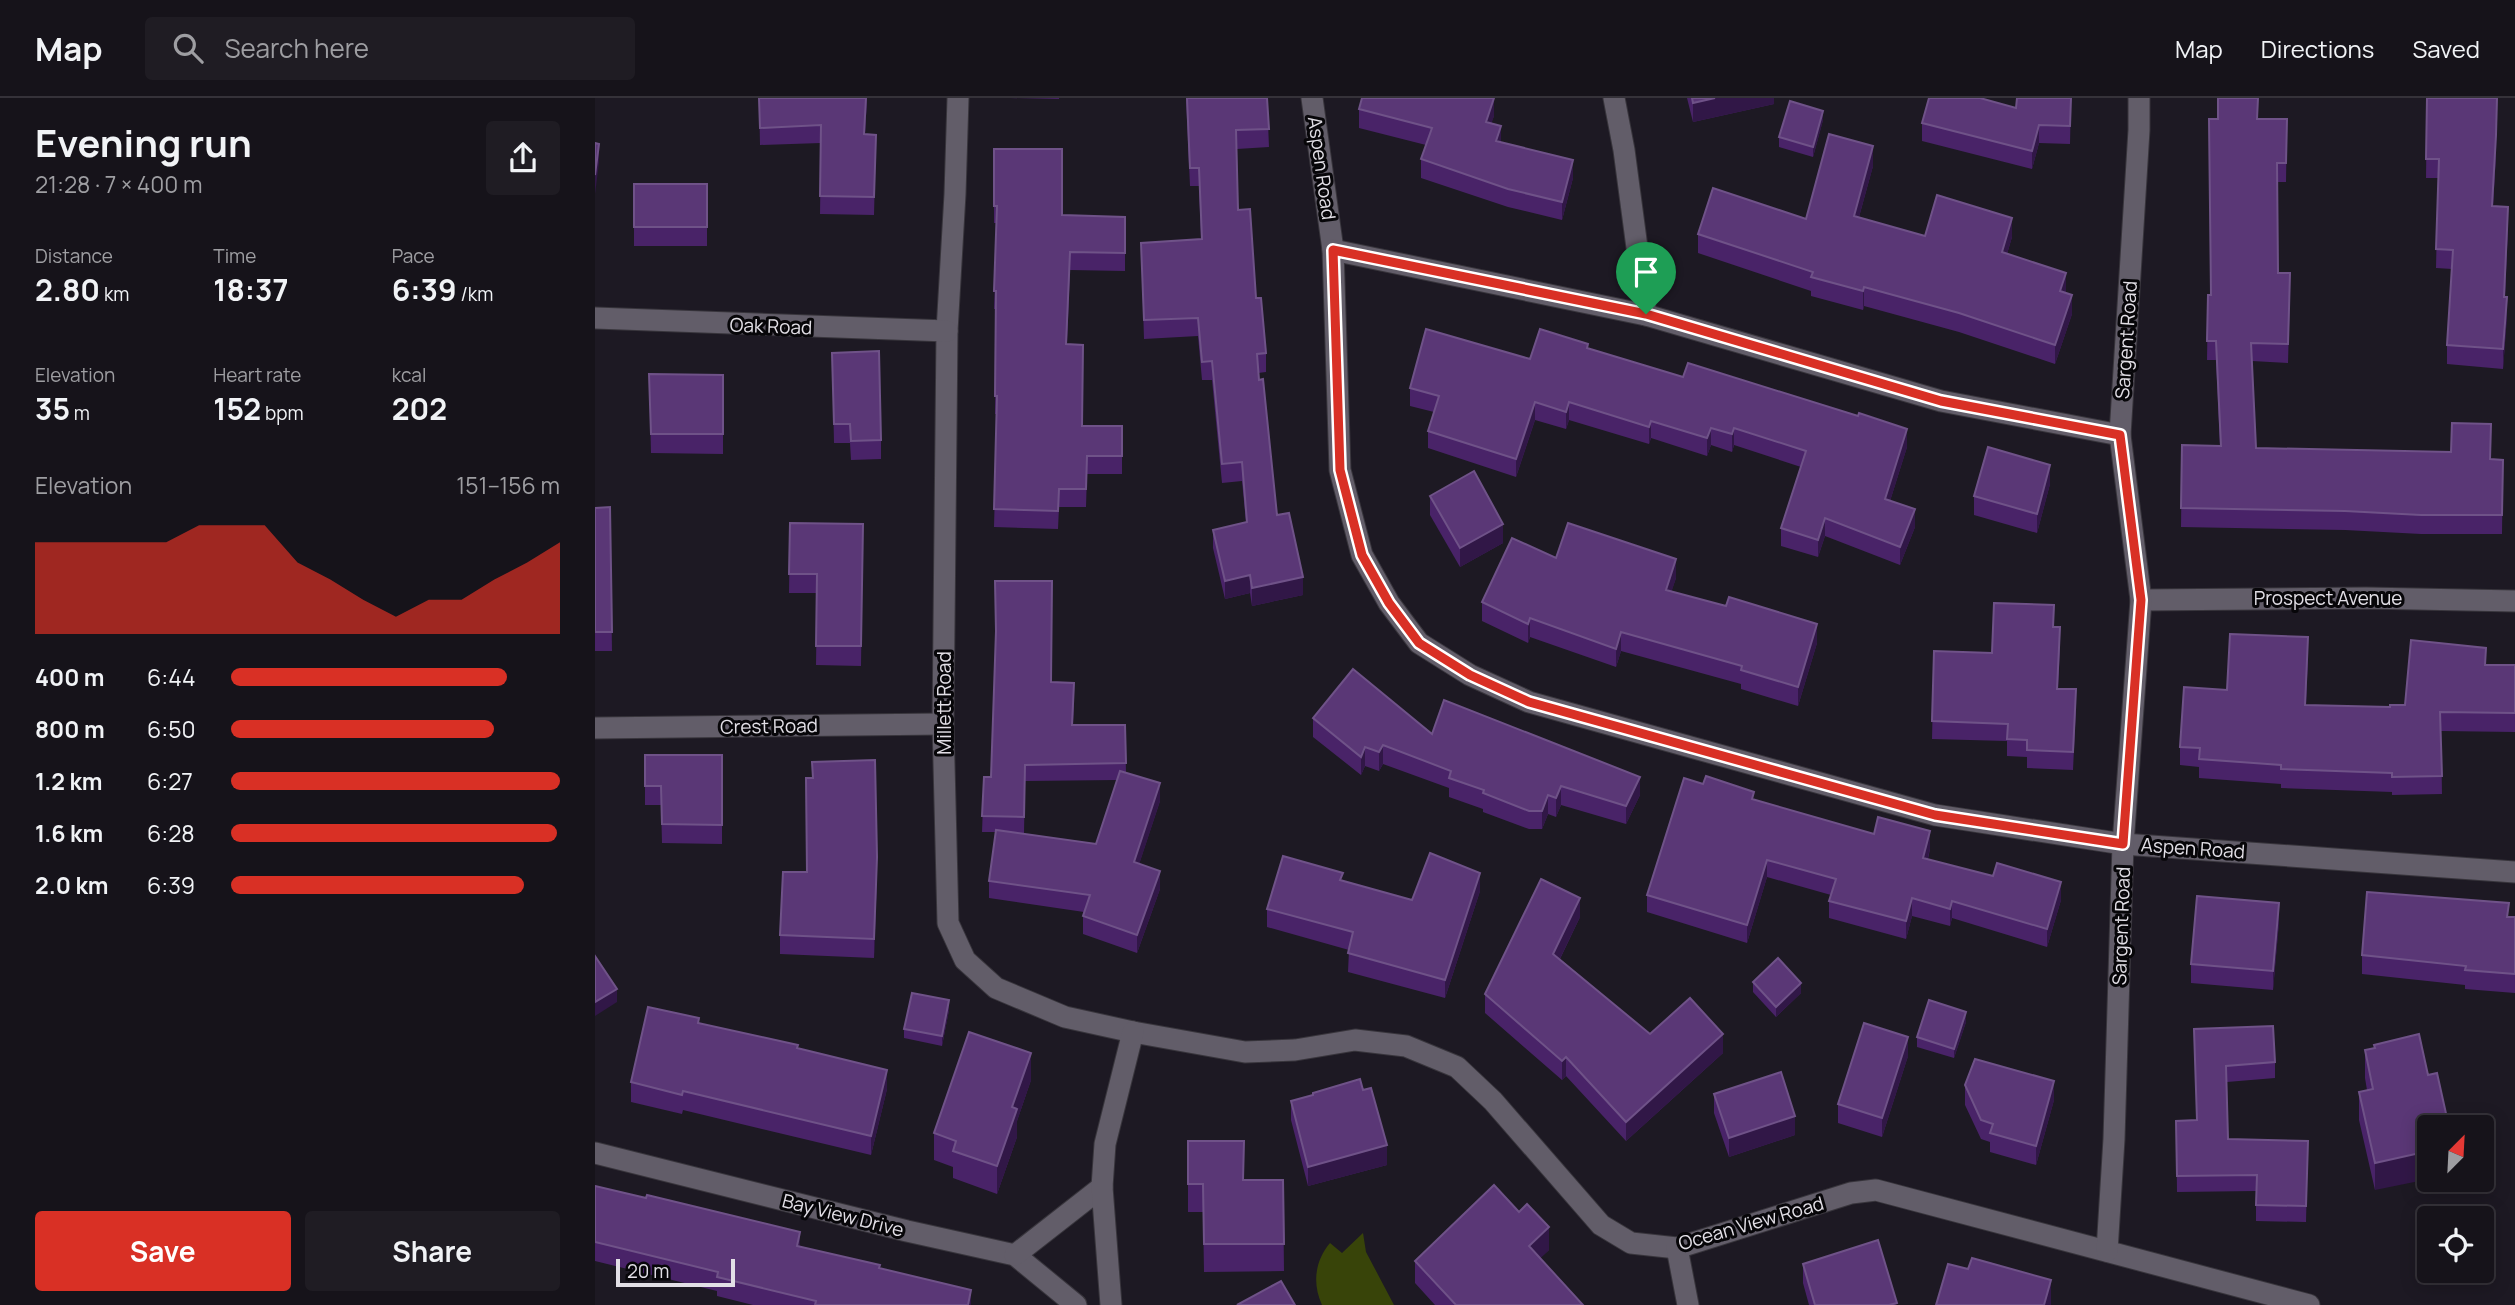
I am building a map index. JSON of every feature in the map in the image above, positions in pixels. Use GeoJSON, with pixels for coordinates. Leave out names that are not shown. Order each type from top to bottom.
{"type":"FeatureCollection","features":[{"type":"Feature","properties":{"kind":"street","name":"Millett Road"},"geometry":{"type":"LineString","coordinates":[[958,98],[947,331],[943,724],[948,923],[965,960],[996,988],[1065,1017],[1133,1032]]}},
{"type":"Feature","properties":{"kind":"street","name":"Aspen Road"},"geometry":{"type":"LineString","coordinates":[[1312,98],[1333,250],[1340,470],[1362,555],[1389,603],[1419,643],[1470,675],[1529,702],[1935,815],[2123,844],[2515,872]]}},
{"type":"Feature","properties":{"kind":"street"},"geometry":{"type":"LineString","coordinates":[[1614,98],[1624,150],[1646,314]]}},
{"type":"Feature","properties":{"kind":"street","name":"Sargent Road"},"geometry":{"type":"LineString","coordinates":[[2107,1251],[2115,1126],[2123,844],[2141,600],[2120,435],[2139,98]]}},
{"type":"Feature","properties":{"kind":"street"},"geometry":{"type":"LineString","coordinates":[[1333,250],[1646,314],[1941,401],[2120,435]]}},
{"type":"Feature","properties":{"kind":"street","name":"Oak Road"},"geometry":{"type":"LineString","coordinates":[[595,318],[947,331]]}},
{"type":"Feature","properties":{"kind":"street","name":"Prospect Avenue"},"geometry":{"type":"LineString","coordinates":[[2141,600],[2366,598],[2515,601]]}},
{"type":"Feature","properties":{"kind":"street","name":"Crest Road"},"geometry":{"type":"LineString","coordinates":[[595,729],[943,724]]}},
{"type":"Feature","properties":{"kind":"street"},"geometry":{"type":"LineString","coordinates":[[1111,1305],[1102,1187],[1105,1144],[1133,1032]]}},
{"type":"Feature","properties":{"kind":"street","name":"Ocean View Road"},"geometry":{"type":"LineString","coordinates":[[1133,1032],[1245,1052],[1296,1050],[1355,1040],[1406,1046],[1457,1067],[1493,1101],[1601,1226],[1631,1242],[1677,1248],[1851,1194],[1876,1190],[2309,1305]]}},
{"type":"Feature","properties":{"kind":"street","name":"Bay View Drive"},"geometry":{"type":"LineString","coordinates":[[595,1153],[1014,1255],[1076,1305]]}},
{"type":"Feature","properties":{"kind":"street"},"geometry":{"type":"LineString","coordinates":[[1014,1255],[1102,1187]]}},
{"type":"Feature","properties":{"kind":"street"},"geometry":{"type":"LineString","coordinates":[[1677,1248],[1688,1305]]}},
{"type":"Feature","properties":{"kind":"green space"},"geometry":{"type":"Polygon","coordinates":[[[1363,1233],[1366,1252],[1394,1305],[1322,1305],[1316,1280],[1321,1257],[1330,1243],[1342,1253],[1363,1233]]]}},
{"type":"Feature","properties":{"kind":"building"},"geometry":{"type":"Polygon","coordinates":[[[759,98],[866,98],[864,134],[876,135],[874,197],[820,196],[821,125],[760,128],[759,98]]]}},
{"type":"Feature","properties":{"kind":"building"},"geometry":{"type":"Polygon","coordinates":[[[1187,98],[1267,98],[1269,129],[1236,130],[1238,210],[1250,209],[1256,298],[1261,298],[1266,353],[1257,354],[1259,380],[1263,379],[1277,515],[1289,513],[1303,577],[1252,588],[1250,575],[1225,581],[1213,530],[1247,522],[1242,462],[1222,464],[1212,361],[1202,362],[1198,318],[1144,320],[1141,243],[1202,239],[1199,168],[1190,168],[1187,98]]]}},
{"type":"Feature","properties":{"kind":"building"},"geometry":{"type":"Polygon","coordinates":[[[1362,98],[1494,98],[1486,122],[1501,126],[1496,141],[1573,160],[1562,202],[1508,189],[1421,159],[1432,128],[1359,109],[1362,98]]]}},
{"type":"Feature","properties":{"kind":"building"},"geometry":{"type":"Polygon","coordinates":[[[1692,98],[1715,98],[1693,103],[1692,98]]]}},
{"type":"Feature","properties":{"kind":"building"},"geometry":{"type":"Polygon","coordinates":[[[1929,98],[1980,98],[2016,108],[2017,98],[2071,98],[2070,126],[2039,125],[2032,151],[1922,123],[1929,98]]]}},
{"type":"Feature","properties":{"kind":"building"},"geometry":{"type":"Polygon","coordinates":[[[2218,98],[2258,98],[2257,119],[2287,119],[2286,163],[2277,163],[2278,273],[2290,273],[2288,344],[2251,343],[2256,448],[2451,452],[2452,423],[2491,424],[2490,459],[2503,460],[2502,515],[2181,508],[2182,445],[2221,446],[2216,341],[2207,341],[2208,295],[2211,295],[2209,119],[2218,119],[2218,98]]]}},
{"type":"Feature","properties":{"kind":"building"},"geometry":{"type":"Polygon","coordinates":[[[2427,98],[2497,98],[2492,206],[2508,207],[2504,297],[2507,297],[2503,349],[2447,345],[2453,250],[2436,249],[2439,159],[2426,159],[2427,98]]]}},
{"type":"Feature","properties":{"kind":"building"},"geometry":{"type":"Polygon","coordinates":[[[1790,101],[1823,111],[1813,147],[1779,137],[1790,101]]]}},
{"type":"Feature","properties":{"kind":"building"},"geometry":{"type":"Polygon","coordinates":[[[1829,134],[1873,146],[1854,216],[1925,236],[1937,195],[2012,218],[2002,252],[2066,273],[2060,291],[2072,295],[2055,345],[1959,313],[1864,287],[1863,291],[1811,277],[1813,272],[1698,234],[1713,188],[1806,219],[1829,134]]]}},
{"type":"Feature","properties":{"kind":"building"},"geometry":{"type":"Polygon","coordinates":[[[595,143],[599,144],[595,175],[595,143]]]}},
{"type":"Feature","properties":{"kind":"building"},"geometry":{"type":"Polygon","coordinates":[[[994,149],[1062,149],[1062,215],[1125,217],[1125,253],[1070,252],[1066,344],[1083,345],[1082,426],[1122,426],[1122,456],[1087,456],[1086,489],[1059,489],[1058,511],[994,509],[997,396],[994,291],[997,206],[994,206],[994,149]]]}},
{"type":"Feature","properties":{"kind":"building"},"geometry":{"type":"Polygon","coordinates":[[[634,184],[707,184],[707,227],[634,227],[634,184]]]}},
{"type":"Feature","properties":{"kind":"building"},"geometry":{"type":"Polygon","coordinates":[[[1426,329],[1530,359],[1540,329],[1588,344],[1587,348],[1683,377],[1688,363],[1907,429],[1885,499],[1915,509],[1900,547],[1825,518],[1818,540],[1781,528],[1806,451],[1734,428],[1732,434],[1711,428],[1707,438],[1651,421],[1649,427],[1569,402],[1566,412],[1535,402],[1516,459],[1428,431],[1439,396],[1410,388],[1426,329]]]}},
{"type":"Feature","properties":{"kind":"building"},"geometry":{"type":"Polygon","coordinates":[[[879,351],[881,440],[851,441],[850,424],[834,424],[832,353],[879,351]]]}},
{"type":"Feature","properties":{"kind":"building"},"geometry":{"type":"Polygon","coordinates":[[[649,374],[723,375],[723,434],[651,434],[649,374]]]}},
{"type":"Feature","properties":{"kind":"building"},"geometry":{"type":"Polygon","coordinates":[[[1988,447],[2050,465],[2037,514],[1974,496],[1988,447]]]}},
{"type":"Feature","properties":{"kind":"building"},"geometry":{"type":"Polygon","coordinates":[[[1474,471],[1503,524],[1460,548],[1430,496],[1474,471]]]}},
{"type":"Feature","properties":{"kind":"building"},"geometry":{"type":"Polygon","coordinates":[[[610,507],[612,632],[595,632],[595,508],[610,507]]]}},
{"type":"Feature","properties":{"kind":"building"},"geometry":{"type":"Polygon","coordinates":[[[790,523],[863,524],[861,646],[816,646],[817,574],[789,574],[790,523]]]}},
{"type":"Feature","properties":{"kind":"building"},"geometry":{"type":"Polygon","coordinates":[[[1568,523],[1676,559],[1666,590],[1726,606],[1729,597],[1817,624],[1798,687],[1741,670],[1742,666],[1621,632],[1616,649],[1530,618],[1528,624],[1482,602],[1512,538],[1556,558],[1568,523]]]}},
{"type":"Feature","properties":{"kind":"building"},"geometry":{"type":"Polygon","coordinates":[[[995,581],[1052,581],[1051,682],[1074,683],[1072,725],[1125,725],[1126,763],[1025,765],[1024,817],[982,816],[984,777],[991,777],[995,581]]]}},
{"type":"Feature","properties":{"kind":"building"},"geometry":{"type":"Polygon","coordinates":[[[1994,603],[2054,605],[2053,627],[2060,627],[2057,689],[2076,689],[2073,752],[2027,750],[2027,740],[2007,739],[2008,724],[1932,721],[1934,651],[1992,653],[1994,603]]]}},
{"type":"Feature","properties":{"kind":"building"},"geometry":{"type":"Polygon","coordinates":[[[2230,634],[2308,637],[2305,705],[2405,705],[2411,640],[2486,648],[2485,665],[2515,665],[2515,713],[2440,712],[2442,776],[2392,777],[2392,773],[2281,769],[2281,765],[2199,759],[2200,748],[2180,747],[2184,687],[2227,690],[2230,634]]]}},
{"type":"Feature","properties":{"kind":"building"},"geometry":{"type":"Polygon","coordinates":[[[1353,669],[1432,734],[1444,700],[1640,777],[1626,806],[1561,786],[1556,798],[1548,795],[1542,811],[1529,811],[1483,793],[1484,790],[1449,778],[1451,771],[1383,745],[1379,752],[1365,747],[1361,757],[1313,718],[1353,669]]]}},
{"type":"Feature","properties":{"kind":"building"},"geometry":{"type":"Polygon","coordinates":[[[645,755],[722,755],[722,825],[662,824],[661,786],[645,786],[645,755]]]}},
{"type":"Feature","properties":{"kind":"building"},"geometry":{"type":"Polygon","coordinates":[[[875,760],[877,857],[874,939],[780,935],[783,872],[807,872],[806,778],[813,778],[812,762],[875,760]]]}},
{"type":"Feature","properties":{"kind":"building"},"geometry":{"type":"Polygon","coordinates":[[[1120,771],[1160,783],[1134,862],[1160,871],[1137,935],[1083,916],[1090,895],[989,881],[996,830],[1096,844],[1120,771]]]}},
{"type":"Feature","properties":{"kind":"building"},"geometry":{"type":"Polygon","coordinates":[[[1706,776],[1754,792],[1752,799],[1874,834],[1878,817],[1930,831],[1923,858],[1993,876],[1997,863],[2061,882],[2047,929],[1952,901],[1950,909],[1912,898],[1906,921],[1829,901],[1836,879],[1767,860],[1747,925],[1647,895],[1684,778],[1703,784],[1706,776]]]}},
{"type":"Feature","properties":{"kind":"building"},"geometry":{"type":"Polygon","coordinates":[[[1430,853],[1480,873],[1445,980],[1348,953],[1353,932],[1267,909],[1283,856],[1343,873],[1340,880],[1412,900],[1430,853]]]}},
{"type":"Feature","properties":{"kind":"building"},"geometry":{"type":"Polygon","coordinates":[[[1541,879],[1580,898],[1553,954],[1650,1034],[1690,998],[1723,1034],[1626,1122],[1566,1057],[1562,1061],[1485,994],[1541,879]]]}},
{"type":"Feature","properties":{"kind":"building"},"geometry":{"type":"Polygon","coordinates":[[[2367,892],[2509,903],[2507,917],[2515,917],[2515,974],[2465,970],[2466,966],[2362,955],[2367,892]]]}},
{"type":"Feature","properties":{"kind":"building"},"geometry":{"type":"Polygon","coordinates":[[[2197,896],[2279,903],[2273,971],[2191,964],[2197,896]]]}},
{"type":"Feature","properties":{"kind":"building"},"geometry":{"type":"Polygon","coordinates":[[[595,956],[617,989],[595,1002],[595,956]]]}},
{"type":"Feature","properties":{"kind":"building"},"geometry":{"type":"Polygon","coordinates":[[[1778,958],[1801,983],[1776,1007],[1753,982],[1778,958]]]}},
{"type":"Feature","properties":{"kind":"building"},"geometry":{"type":"Polygon","coordinates":[[[912,993],[949,1000],[942,1036],[904,1029],[912,993]]]}},
{"type":"Feature","properties":{"kind":"building"},"geometry":{"type":"Polygon","coordinates":[[[1929,1000],[1966,1012],[1954,1049],[1917,1037],[1929,1000]]]}},
{"type":"Feature","properties":{"kind":"building"},"geometry":{"type":"Polygon","coordinates":[[[648,1007],[699,1018],[698,1023],[798,1045],[797,1048],[887,1070],[871,1136],[683,1091],[682,1095],[631,1082],[648,1007]]]}},
{"type":"Feature","properties":{"kind":"building"},"geometry":{"type":"Polygon","coordinates":[[[1864,1023],[1908,1037],[1882,1118],[1838,1104],[1864,1023]]]}},
{"type":"Feature","properties":{"kind":"building"},"geometry":{"type":"Polygon","coordinates":[[[2273,1026],[2275,1062],[2226,1066],[2228,1139],[2308,1141],[2306,1206],[2256,1205],[2257,1175],[2177,1176],[2176,1121],[2197,1120],[2194,1029],[2273,1026]]]}},
{"type":"Feature","properties":{"kind":"building"},"geometry":{"type":"Polygon","coordinates":[[[969,1032],[1031,1053],[1012,1107],[1017,1109],[997,1166],[953,1151],[956,1141],[934,1133],[969,1032]]]}},
{"type":"Feature","properties":{"kind":"building"},"geometry":{"type":"Polygon","coordinates":[[[2419,1034],[2428,1075],[2437,1073],[2446,1115],[2417,1115],[2417,1154],[2375,1163],[2359,1092],[2373,1089],[2365,1050],[2375,1048],[2374,1045],[2419,1034]]]}},
{"type":"Feature","properties":{"kind":"building"},"geometry":{"type":"Polygon","coordinates":[[[1975,1059],[2054,1081],[2036,1146],[1990,1133],[1993,1124],[1981,1120],[1965,1085],[1975,1059]]]}},
{"type":"Feature","properties":{"kind":"building"},"geometry":{"type":"Polygon","coordinates":[[[1781,1072],[1795,1116],[1729,1138],[1714,1094],[1781,1072]]]}},
{"type":"Feature","properties":{"kind":"building"},"geometry":{"type":"Polygon","coordinates":[[[1360,1079],[1363,1090],[1371,1088],[1387,1145],[1308,1167],[1291,1101],[1360,1079]]]}},
{"type":"Feature","properties":{"kind":"building"},"geometry":{"type":"Polygon","coordinates":[[[1188,1141],[1244,1141],[1243,1180],[1283,1180],[1284,1244],[1204,1244],[1203,1184],[1188,1184],[1188,1141]]]}},
{"type":"Feature","properties":{"kind":"building"},"geometry":{"type":"Polygon","coordinates":[[[1494,1185],[1519,1212],[1527,1204],[1549,1227],[1529,1246],[1583,1305],[1456,1305],[1415,1261],[1494,1185]]]}},
{"type":"Feature","properties":{"kind":"building"},"geometry":{"type":"Polygon","coordinates":[[[595,1186],[646,1198],[647,1195],[800,1232],[797,1246],[971,1290],[968,1305],[815,1305],[816,1301],[717,1277],[718,1272],[595,1242],[595,1186]]]}},
{"type":"Feature","properties":{"kind":"building"},"geometry":{"type":"Polygon","coordinates":[[[1878,1240],[1897,1303],[1815,1305],[1803,1264],[1878,1240]]]}},
{"type":"Feature","properties":{"kind":"building"},"geometry":{"type":"Polygon","coordinates":[[[1972,1258],[2051,1280],[2044,1305],[1936,1305],[1948,1264],[1968,1269],[1972,1258]]]}},
{"type":"Feature","properties":{"kind":"building"},"geometry":{"type":"Polygon","coordinates":[[[1281,1281],[1295,1305],[1237,1305],[1281,1281]]]}},
{"type":"Feature","properties":{"kind":"route"},"geometry":{"type":"LineString","coordinates":[[1333,250],[1646,314],[1941,401],[2120,435],[2141,600],[2123,844],[1935,815],[1529,702],[1470,675],[1419,643],[1389,603],[1362,555],[1340,470],[1333,250]]}}]}
